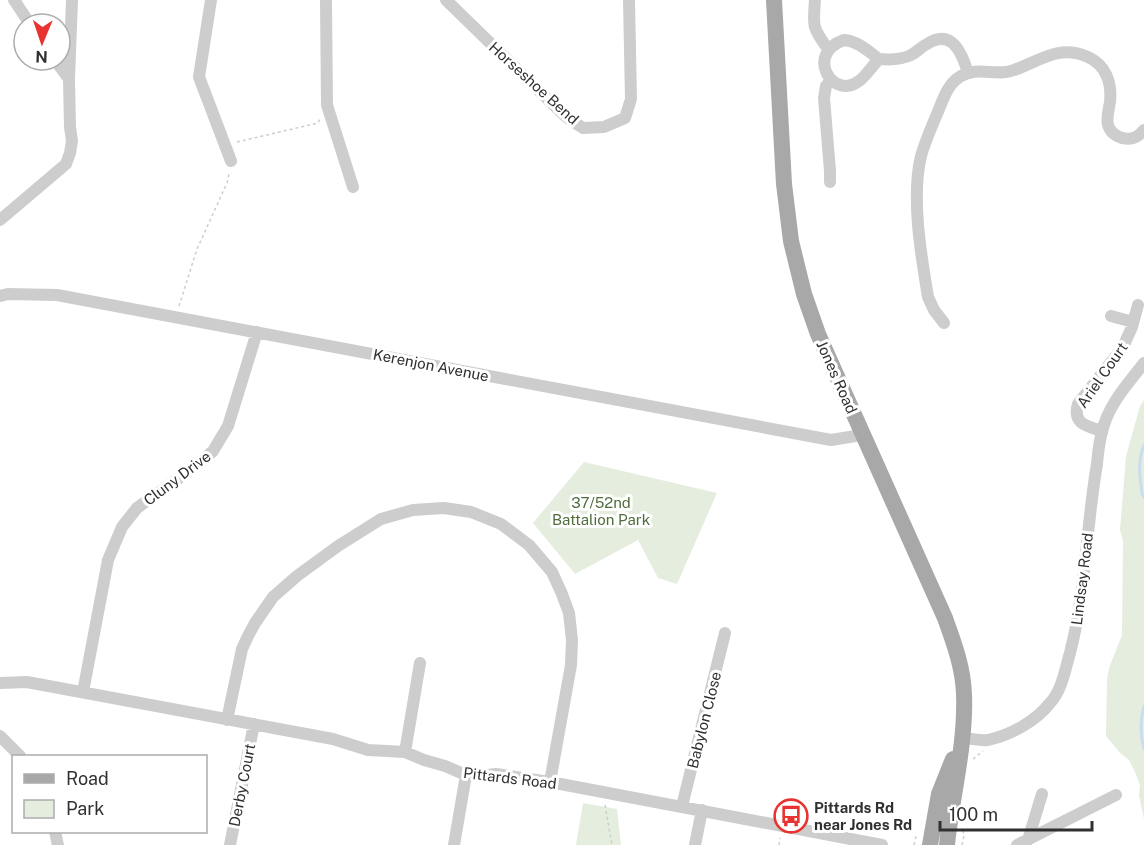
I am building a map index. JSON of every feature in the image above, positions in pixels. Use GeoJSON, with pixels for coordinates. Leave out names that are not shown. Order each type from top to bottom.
{"type":"FeatureCollection","features":[{"type":"Feature","properties":{"kind":"main road","name":"Jones Road"},"geometry":{"type":"LineString","coordinates":[[774,0],[784,184],[790,241],[804,294],[818,334],[945,618],[961,669],[964,707],[955,796],[947,845]]}},
{"type":"Feature","properties":{"kind":"main road","name":"Jones Road"},"geometry":{"type":"LineString","coordinates":[[930,845],[939,794],[961,738]]}},
{"type":"Feature","properties":{"kind":"street"},"geometry":{"type":"LineString","coordinates":[[0,220],[66,164],[70,153],[72,141],[69,79],[72,0]]}},
{"type":"Feature","properties":{"kind":"street"},"geometry":{"type":"LineString","coordinates":[[211,0],[199,77],[231,161]]}},
{"type":"Feature","properties":{"kind":"street"},"geometry":{"type":"LineString","coordinates":[[326,0],[327,105],[353,187]]}},
{"type":"Feature","properties":{"kind":"street","name":"Horseshoe Bend"},"geometry":{"type":"LineString","coordinates":[[446,0],[566,116],[583,128],[604,127],[625,118],[631,99],[629,0]]}},
{"type":"Feature","properties":{"kind":"street"},"geometry":{"type":"LineString","coordinates":[[815,0],[814,29],[828,49]]}},
{"type":"Feature","properties":{"kind":"street"},"geometry":{"type":"LineString","coordinates":[[879,59],[860,81],[854,84],[842,85],[831,80],[825,71],[824,63],[828,49],[844,40],[859,44],[879,59],[891,60],[902,59],[931,41],[939,39],[953,43],[959,50],[968,73]]}},
{"type":"Feature","properties":{"kind":"street"},"geometry":{"type":"LineString","coordinates":[[944,323],[928,297],[917,198],[921,157],[927,137],[946,92],[953,82],[968,73],[1012,71],[1047,55],[1075,53],[1088,57],[1103,68],[1107,74],[1110,83],[1108,125],[1112,132],[1118,137],[1132,139],[1144,130]]}},
{"type":"Feature","properties":{"kind":"street"},"geometry":{"type":"LineString","coordinates":[[64,72],[69,79]]}},
{"type":"Feature","properties":{"kind":"street"},"geometry":{"type":"LineString","coordinates":[[830,182],[824,98],[826,86],[831,80]]}},
{"type":"Feature","properties":{"kind":"street","name":"Kerenjon Avenue"},"geometry":{"type":"LineString","coordinates":[[0,296],[8,294],[57,295],[831,440],[862,435]]}},
{"type":"Feature","properties":{"kind":"street","name":"Ariel Court"},"geometry":{"type":"LineString","coordinates":[[1102,431],[1078,420],[1076,410],[1078,404],[1123,347],[1138,305]]}},
{"type":"Feature","properties":{"kind":"street"},"geometry":{"type":"LineString","coordinates":[[1111,316],[1133,322]]}},
{"type":"Feature","properties":{"kind":"street","name":"Cluny Drive"},"geometry":{"type":"LineString","coordinates":[[83,692],[108,560],[122,527],[137,508],[196,466],[213,451],[228,426],[256,332]]}},
{"type":"Feature","properties":{"kind":"street","name":"Lindsay Road"},"geometry":{"type":"LineString","coordinates":[[961,738],[987,740],[1004,735],[1038,716],[1051,703],[1058,691],[1079,612],[1093,484],[1102,431],[1115,400],[1144,363]]}},
{"type":"Feature","properties":{"kind":"street"},"geometry":{"type":"LineString","coordinates":[[227,720],[242,650],[248,636],[273,597],[297,576],[338,546],[381,519],[412,510],[444,508],[471,512],[501,524],[529,545],[552,572],[569,613],[572,640],[571,665],[550,782]]}},
{"type":"Feature","properties":{"kind":"street","name":"Babylon Close"},"geometry":{"type":"LineString","coordinates":[[682,806],[725,633]]}},
{"type":"Feature","properties":{"kind":"street"},"geometry":{"type":"LineString","coordinates":[[405,752],[420,663]]}},
{"type":"Feature","properties":{"kind":"street","name":"Pittards Road"},"geometry":{"type":"LineString","coordinates":[[0,683],[27,682],[254,724],[333,740],[368,750],[405,752],[466,775],[496,774],[550,782],[882,845]]}},
{"type":"Feature","properties":{"kind":"street","name":"Derby Court"},"geometry":{"type":"LineString","coordinates":[[230,845],[254,724]]}},
{"type":"Feature","properties":{"kind":"street"},"geometry":{"type":"LineString","coordinates":[[0,736],[19,755]]}},
{"type":"Feature","properties":{"kind":"street"},"geometry":{"type":"LineString","coordinates":[[454,845],[466,775]]}},
{"type":"Feature","properties":{"kind":"street"},"geometry":{"type":"LineString","coordinates":[[1022,842],[1042,794]]}},
{"type":"Feature","properties":{"kind":"street"},"geometry":{"type":"LineString","coordinates":[[1022,842],[1116,795]]}},
{"type":"Feature","properties":{"kind":"street"},"geometry":{"type":"LineString","coordinates":[[695,845],[702,810]]}},
{"type":"Feature","properties":{"kind":"path"},"geometry":{"type":"LineString","coordinates":[[225,144],[318,123],[327,105]]}},
{"type":"Feature","properties":{"kind":"path"},"geometry":{"type":"LineString","coordinates":[[175,316],[197,249],[227,183],[231,161]]}},
{"type":"Feature","properties":{"kind":"path"},"geometry":{"type":"LineString","coordinates":[[605,805],[612,845]]}},
{"type":"Feature","properties":{"kind":"path"},"geometry":{"type":"LineString","coordinates":[[779,845],[780,838]]}},
{"type":"Feature","properties":{"kind":"green space"},"geometry":{"type":"Polygon","coordinates":[[[1144,400],[1144,819],[1139,796],[1140,785],[1135,772],[1129,760],[1106,736],[1107,680],[1109,668],[1122,635],[1123,541],[1120,530],[1126,456],[1140,406],[1144,400]]]}},
{"type":"Feature","properties":{"kind":"green space","name":"37/52nd Battalion Park"},"geometry":{"type":"Polygon","coordinates":[[[584,462],[717,493],[677,584],[658,578],[638,540],[575,574],[533,523],[584,462]]]}},
{"type":"Feature","properties":{"kind":"green space"},"geometry":{"type":"Polygon","coordinates":[[[583,803],[617,809],[621,845],[576,845],[583,803]]]}},
{"type":"Feature","properties":{"kind":"waterway"},"geometry":{"type":"LineString","coordinates":[[1144,445],[1140,457],[1144,497]]}},
{"type":"Feature","properties":{"kind":"waterway"},"geometry":{"type":"LineString","coordinates":[[1144,706],[1141,727],[1144,749]]}},
{"type":"Feature","properties":{"kind":"place","name":"Pittards Rd near Jones Rd"},"geometry":{"type":"Point","coordinates":[791,816]}}]}
